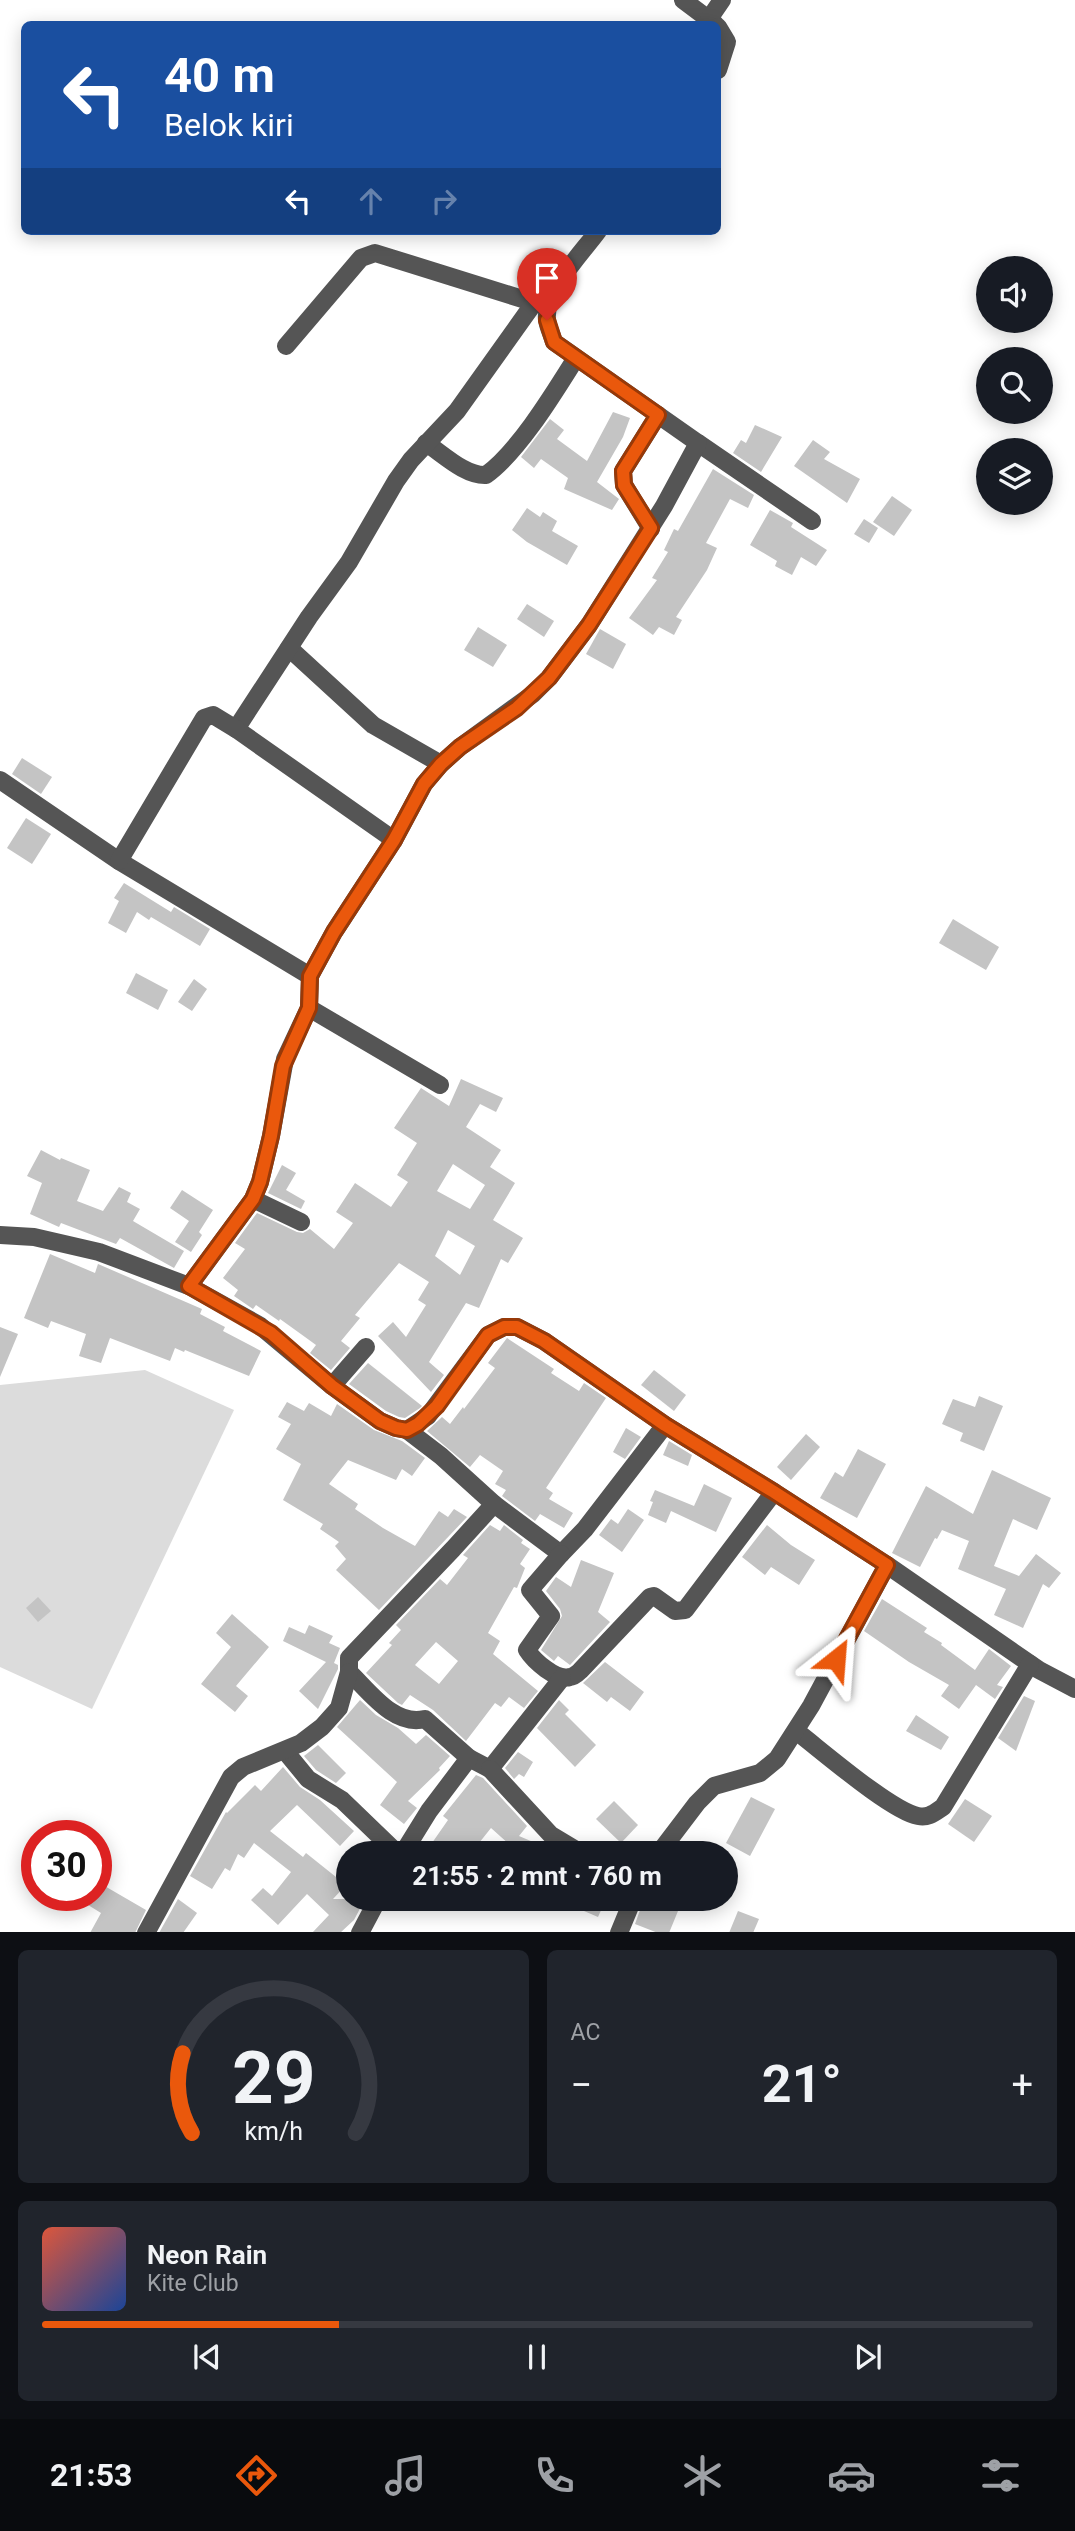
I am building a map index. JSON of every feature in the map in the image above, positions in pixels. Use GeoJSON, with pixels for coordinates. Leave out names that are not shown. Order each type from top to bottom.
{"type":"FeatureCollection","features":[{"type":"Feature","properties":{"kind":"street"},"geometry":{"type":"LineString","coordinates":[[683,0],[711,21]]}},
{"type":"Feature","properties":{"kind":"street"},"geometry":{"type":"LineString","coordinates":[[715,21],[722,0]]}},
{"type":"Feature","properties":{"kind":"street"},"geometry":{"type":"LineString","coordinates":[[721,34],[727,43],[721,60]]}},
{"type":"Feature","properties":{"kind":"street"},"geometry":{"type":"LineString","coordinates":[[236,729],[349,562],[396,481],[426,443],[457,411],[595,235]]}},
{"type":"Feature","properties":{"kind":"street"},"geometry":{"type":"LineString","coordinates":[[286,346],[361,258],[375,253],[541,305]]}},
{"type":"Feature","properties":{"kind":"street"},"geometry":{"type":"LineString","coordinates":[[541,305],[554,342],[812,521]]}},
{"type":"Feature","properties":{"kind":"street"},"geometry":{"type":"LineString","coordinates":[[426,443],[462,467],[485,475],[527,430],[552,397],[576,358]]}},
{"type":"Feature","properties":{"kind":"street"},"geometry":{"type":"LineString","coordinates":[[651,528],[624,485],[622,477],[623,471],[658,415]]}},
{"type":"Feature","properties":{"kind":"street"},"geometry":{"type":"LineString","coordinates":[[189,1286],[253,1199],[260,1182],[283,1066],[309,1008],[310,976],[334,932],[394,840],[424,784],[460,747],[517,708],[549,678],[589,625],[651,528],[698,443]]}},
{"type":"Feature","properties":{"kind":"street"},"geometry":{"type":"LineString","coordinates":[[289,648],[373,725],[441,764]]}},
{"type":"Feature","properties":{"kind":"street"},"geometry":{"type":"LineString","coordinates":[[119,861],[204,718],[213,715],[394,840]]}},
{"type":"Feature","properties":{"kind":"street"},"geometry":{"type":"LineString","coordinates":[[0,780],[119,861],[310,976]]}},
{"type":"Feature","properties":{"kind":"street"},"geometry":{"type":"LineString","coordinates":[[309,1008],[440,1085]]}},
{"type":"Feature","properties":{"kind":"street"},"geometry":{"type":"LineString","coordinates":[[253,1199],[301,1223]]}},
{"type":"Feature","properties":{"kind":"street"},"geometry":{"type":"LineString","coordinates":[[0,1235],[34,1237],[99,1252],[189,1286],[271,1333],[332,1386],[380,1421],[407,1430],[441,1455],[494,1504],[561,1554]]}},
{"type":"Feature","properties":{"kind":"street"},"geometry":{"type":"LineString","coordinates":[[407,1430],[428,1416],[488,1335],[504,1327],[517,1327],[544,1341],[665,1425],[887,1565],[1030,1664],[1075,1689]]}},
{"type":"Feature","properties":{"kind":"street"},"geometry":{"type":"LineString","coordinates":[[332,1386],[366,1347]]}},
{"type":"Feature","properties":{"kind":"street"},"geometry":{"type":"LineString","coordinates":[[665,1425],[585,1529],[530,1590],[551,1616],[527,1650],[562,1678],[571,1677],[580,1671],[650,1597],[654,1596],[676,1611],[685,1610],[774,1492]]}},
{"type":"Feature","properties":{"kind":"street"},"geometry":{"type":"LineString","coordinates":[[147,1932],[230,1777],[243,1767],[285,1751],[311,1736],[339,1708],[352,1651],[494,1504]]}},
{"type":"Feature","properties":{"kind":"street"},"geometry":{"type":"LineString","coordinates":[[668,1841],[697,1803],[714,1786],[760,1773],[769,1767],[796,1731],[887,1565]]}},
{"type":"Feature","properties":{"kind":"street"},"geometry":{"type":"LineString","coordinates":[[796,1731],[897,1808],[918,1816],[930,1816],[943,1807],[1030,1664]]}},
{"type":"Feature","properties":{"kind":"street"},"geometry":{"type":"LineString","coordinates":[[349,1672],[396,1715],[411,1721],[425,1719],[469,1758],[490,1769],[551,1835],[561,1841]]}},
{"type":"Feature","properties":{"kind":"street"},"geometry":{"type":"LineString","coordinates":[[490,1769],[562,1678]]}},
{"type":"Feature","properties":{"kind":"street"},"geometry":{"type":"LineString","coordinates":[[285,1751],[308,1779],[342,1800],[385,1841]]}},
{"type":"Feature","properties":{"kind":"street"},"geometry":{"type":"LineString","coordinates":[[410,1841],[469,1758]]}},
{"type":"Feature","properties":{"kind":"street"},"geometry":{"type":"LineString","coordinates":[[361,1932],[372,1911]]}},
{"type":"Feature","properties":{"kind":"street"},"geometry":{"type":"LineString","coordinates":[[619,1932],[629,1911]]}},
{"type":"Feature","properties":{"kind":"shaded area"},"geometry":{"type":"Polygon","coordinates":[[[145,1370],[234,1410],[92,1709],[0,1667],[0,1385],[145,1370]]]}},
{"type":"Feature","properties":{"kind":"building"},"geometry":{"type":"Polygon","coordinates":[[[613,412],[630,418],[623,437],[597,482],[619,499],[612,510],[564,489],[568,478],[541,459],[534,468],[521,457],[550,419],[564,430],[557,439],[587,461],[613,412]]]}},
{"type":"Feature","properties":{"kind":"building"},"geometry":{"type":"Polygon","coordinates":[[[755,425],[782,437],[761,472],[733,453],[741,440],[746,443],[755,425]]]}},
{"type":"Feature","properties":{"kind":"building"},"geometry":{"type":"Polygon","coordinates":[[[813,440],[830,452],[824,459],[860,479],[847,503],[794,466],[813,440]]]}},
{"type":"Feature","properties":{"kind":"building"},"geometry":{"type":"Polygon","coordinates":[[[713,469],[754,495],[748,508],[730,499],[706,543],[717,548],[707,570],[676,617],[682,620],[674,635],[659,627],[653,635],[629,618],[657,580],[652,578],[668,552],[664,550],[674,529],[678,531],[713,469]]]}},
{"type":"Feature","properties":{"kind":"building"},"geometry":{"type":"Polygon","coordinates":[[[892,496],[912,510],[894,536],[873,522],[892,496]]]}},
{"type":"Feature","properties":{"kind":"building"},"geometry":{"type":"Polygon","coordinates":[[[527,508],[540,517],[543,512],[557,521],[552,531],[578,546],[567,565],[512,530],[527,508]]]}},
{"type":"Feature","properties":{"kind":"building"},"geometry":{"type":"Polygon","coordinates":[[[770,510],[793,523],[791,527],[827,550],[816,566],[801,557],[792,575],[775,566],[777,561],[750,545],[770,510]]]}},
{"type":"Feature","properties":{"kind":"building"},"geometry":{"type":"Polygon","coordinates":[[[864,519],[878,528],[869,543],[854,534],[864,519]]]}},
{"type":"Feature","properties":{"kind":"building"},"geometry":{"type":"Polygon","coordinates":[[[527,604],[554,621],[544,637],[517,619],[527,604]]]}},
{"type":"Feature","properties":{"kind":"building"},"geometry":{"type":"Polygon","coordinates":[[[478,627],[507,645],[493,667],[464,650],[478,627]]]}},
{"type":"Feature","properties":{"kind":"building"},"geometry":{"type":"Polygon","coordinates":[[[600,629],[626,644],[613,669],[586,654],[600,629]]]}},
{"type":"Feature","properties":{"kind":"building"},"geometry":{"type":"Polygon","coordinates":[[[22,758],[52,777],[41,794],[12,774],[22,758]]]}},
{"type":"Feature","properties":{"kind":"building"},"geometry":{"type":"Polygon","coordinates":[[[26,818],[51,834],[32,864],[7,848],[26,818]]]}},
{"type":"Feature","properties":{"kind":"building"},"geometry":{"type":"Polygon","coordinates":[[[124,883],[171,912],[174,907],[210,929],[200,946],[151,917],[149,920],[137,912],[126,933],[108,923],[119,901],[114,898],[124,883]]]}},
{"type":"Feature","properties":{"kind":"building"},"geometry":{"type":"Polygon","coordinates":[[[953,919],[999,947],[986,970],[939,943],[953,919]]]}},
{"type":"Feature","properties":{"kind":"building"},"geometry":{"type":"Polygon","coordinates":[[[136,973],[168,990],[158,1010],[126,993],[136,973]]]}},
{"type":"Feature","properties":{"kind":"building"},"geometry":{"type":"Polygon","coordinates":[[[194,979],[207,989],[192,1011],[178,1002],[194,979]]]}},
{"type":"Feature","properties":{"kind":"building"},"geometry":{"type":"Polygon","coordinates":[[[461,1079],[503,1098],[496,1112],[480,1104],[466,1127],[501,1150],[490,1167],[515,1183],[493,1220],[523,1238],[508,1263],[501,1259],[479,1308],[466,1303],[429,1362],[444,1375],[431,1392],[378,1336],[393,1322],[406,1337],[426,1305],[418,1300],[429,1282],[399,1263],[355,1315],[360,1318],[341,1341],[350,1348],[331,1370],[310,1353],[316,1345],[280,1319],[279,1321],[256,1305],[253,1309],[234,1296],[238,1290],[223,1278],[245,1249],[235,1243],[257,1213],[297,1232],[303,1233],[310,1229],[334,1249],[353,1223],[336,1212],[355,1183],[391,1207],[408,1182],[397,1175],[417,1143],[394,1128],[421,1088],[449,1106],[461,1079]],[[453,1164],[437,1191],[470,1209],[485,1185],[453,1164]],[[448,1230],[435,1256],[460,1275],[475,1246],[448,1230]]]}},
{"type":"Feature","properties":{"kind":"building"},"geometry":{"type":"Polygon","coordinates":[[[41,1150],[90,1170],[77,1201],[103,1211],[119,1187],[131,1193],[127,1202],[140,1209],[133,1221],[184,1251],[174,1268],[120,1238],[116,1244],[61,1223],[59,1227],[30,1214],[42,1183],[27,1176],[41,1150]]]}},
{"type":"Feature","properties":{"kind":"building"},"geometry":{"type":"Polygon","coordinates":[[[282,1165],[296,1173],[286,1190],[305,1201],[301,1209],[268,1193],[282,1165]]]}},
{"type":"Feature","properties":{"kind":"building"},"geometry":{"type":"Polygon","coordinates":[[[182,1190],[213,1210],[199,1232],[202,1235],[191,1252],[175,1242],[189,1221],[170,1208],[182,1190]]]}},
{"type":"Feature","properties":{"kind":"building"},"geometry":{"type":"Polygon","coordinates":[[[50,1254],[95,1273],[98,1264],[202,1309],[200,1314],[225,1327],[223,1331],[261,1351],[249,1376],[185,1350],[184,1352],[175,1348],[170,1361],[110,1338],[101,1363],[79,1356],[86,1334],[51,1321],[48,1328],[24,1318],[50,1254]]]}},
{"type":"Feature","properties":{"kind":"building"},"geometry":{"type":"Polygon","coordinates":[[[0,1327],[18,1334],[0,1377],[0,1327]]]}},
{"type":"Feature","properties":{"kind":"building"},"geometry":{"type":"Polygon","coordinates":[[[507,1338],[554,1369],[551,1373],[579,1391],[584,1383],[606,1398],[546,1488],[553,1493],[549,1499],[573,1513],[564,1528],[540,1514],[535,1521],[502,1496],[506,1490],[495,1484],[503,1471],[480,1455],[470,1467],[427,1431],[442,1417],[450,1424],[463,1407],[464,1409],[495,1368],[488,1363],[507,1338]]]}},
{"type":"Feature","properties":{"kind":"building"},"geometry":{"type":"Polygon","coordinates":[[[368,1363],[422,1406],[405,1418],[399,1417],[386,1411],[349,1384],[368,1363]]]}},
{"type":"Feature","properties":{"kind":"building"},"geometry":{"type":"Polygon","coordinates":[[[654,1370],[686,1395],[674,1411],[641,1385],[654,1370]]]}},
{"type":"Feature","properties":{"kind":"building"},"geometry":{"type":"Polygon","coordinates":[[[979,1396],[1003,1406],[984,1451],[960,1441],[963,1433],[942,1424],[953,1399],[975,1407],[979,1396]]]}},
{"type":"Feature","properties":{"kind":"building"},"geometry":{"type":"Polygon","coordinates":[[[287,1402],[304,1411],[309,1403],[331,1416],[337,1404],[374,1430],[402,1441],[425,1458],[412,1476],[402,1469],[396,1480],[348,1460],[329,1484],[358,1504],[355,1509],[383,1528],[415,1546],[439,1511],[448,1517],[454,1509],[467,1517],[379,1610],[336,1570],[346,1559],[335,1546],[339,1542],[320,1529],[323,1524],[283,1500],[301,1464],[276,1449],[291,1424],[278,1417],[287,1402]]]}},
{"type":"Feature","properties":{"kind":"building"},"geometry":{"type":"Polygon","coordinates":[[[626,1428],[641,1437],[625,1459],[613,1452],[626,1428]]]}},
{"type":"Feature","properties":{"kind":"building"},"geometry":{"type":"Polygon","coordinates":[[[806,1434],[820,1447],[791,1480],[777,1467],[806,1434]]]}},
{"type":"Feature","properties":{"kind":"building"},"geometry":{"type":"Polygon","coordinates":[[[669,1441],[692,1455],[688,1466],[663,1455],[669,1441]]]}},
{"type":"Feature","properties":{"kind":"building"},"geometry":{"type":"Polygon","coordinates":[[[858,1449],[886,1464],[857,1518],[820,1498],[835,1472],[843,1477],[858,1449]]]}},
{"type":"Feature","properties":{"kind":"building"},"geometry":{"type":"Polygon","coordinates":[[[992,1470],[1051,1498],[1037,1530],[1013,1519],[994,1566],[1019,1576],[1036,1554],[1061,1573],[1049,1588],[1043,1584],[1023,1628],[994,1615],[1006,1589],[958,1569],[969,1541],[942,1530],[920,1567],[892,1553],[926,1486],[973,1514],[992,1470]]]}},
{"type":"Feature","properties":{"kind":"building"},"geometry":{"type":"Polygon","coordinates":[[[704,1484],[732,1498],[716,1532],[671,1511],[666,1523],[648,1515],[655,1490],[694,1506],[704,1484]]]}},
{"type":"Feature","properties":{"kind":"building"},"geometry":{"type":"Polygon","coordinates":[[[628,1509],[644,1520],[622,1552],[599,1535],[611,1519],[618,1524],[628,1509]]]}},
{"type":"Feature","properties":{"kind":"building"},"geometry":{"type":"Polygon","coordinates":[[[490,1525],[500,1531],[504,1525],[530,1549],[520,1564],[525,1568],[517,1588],[514,1587],[488,1633],[500,1641],[493,1654],[538,1691],[524,1708],[509,1697],[501,1707],[495,1703],[466,1741],[433,1710],[410,1695],[402,1705],[398,1703],[366,1673],[392,1645],[389,1643],[401,1630],[396,1625],[440,1579],[447,1585],[468,1558],[463,1555],[490,1525]],[[436,1642],[415,1665],[439,1684],[458,1661],[436,1642]]]}},
{"type":"Feature","properties":{"kind":"building"},"geometry":{"type":"Polygon","coordinates":[[[767,1525],[815,1560],[799,1585],[771,1567],[765,1575],[742,1557],[767,1525]]]}},
{"type":"Feature","properties":{"kind":"building"},"geometry":{"type":"Polygon","coordinates":[[[581,1560],[614,1573],[598,1612],[610,1622],[570,1665],[558,1656],[554,1661],[541,1650],[562,1616],[546,1591],[556,1577],[571,1587],[581,1560]]]}},
{"type":"Feature","properties":{"kind":"building"},"geometry":{"type":"Polygon","coordinates":[[[38,1597],[51,1611],[38,1622],[26,1608],[38,1597]]]}},
{"type":"Feature","properties":{"kind":"building"},"geometry":{"type":"Polygon","coordinates":[[[882,1599],[927,1628],[924,1632],[975,1670],[989,1649],[1011,1666],[997,1685],[1003,1687],[995,1699],[976,1685],[959,1709],[941,1696],[949,1685],[864,1631],[882,1599]]]}},
{"type":"Feature","properties":{"kind":"building"},"geometry":{"type":"Polygon","coordinates":[[[232,1614],[269,1647],[236,1686],[248,1696],[235,1712],[201,1684],[231,1647],[216,1633],[232,1614]]]}},
{"type":"Feature","properties":{"kind":"building"},"geometry":{"type":"Polygon","coordinates":[[[309,1625],[333,1636],[329,1643],[340,1648],[334,1663],[338,1665],[338,1669],[318,1709],[299,1691],[326,1662],[283,1641],[289,1627],[305,1634],[309,1625]]]}},
{"type":"Feature","properties":{"kind":"building"},"geometry":{"type":"Polygon","coordinates":[[[605,1662],[644,1692],[630,1711],[611,1697],[607,1702],[583,1683],[605,1662]]]}},
{"type":"Feature","properties":{"kind":"building"},"geometry":{"type":"Polygon","coordinates":[[[1024,1696],[1035,1701],[1016,1751],[998,1738],[1024,1696]]]}},
{"type":"Feature","properties":{"kind":"building"},"geometry":{"type":"Polygon","coordinates":[[[360,1700],[416,1744],[426,1735],[450,1756],[440,1770],[408,1801],[417,1808],[404,1824],[380,1805],[397,1782],[337,1727],[360,1700]]]}},
{"type":"Feature","properties":{"kind":"building"},"geometry":{"type":"Polygon","coordinates":[[[559,1700],[569,1710],[565,1714],[596,1745],[575,1767],[537,1728],[559,1700]]]}},
{"type":"Feature","properties":{"kind":"building"},"geometry":{"type":"Polygon","coordinates":[[[916,1715],[949,1737],[941,1750],[906,1731],[916,1715]]]}},
{"type":"Feature","properties":{"kind":"building"},"geometry":{"type":"Polygon","coordinates":[[[318,1745],[346,1773],[336,1783],[316,1770],[304,1756],[318,1745]]]}},
{"type":"Feature","properties":{"kind":"building"},"geometry":{"type":"Polygon","coordinates":[[[518,1752],[533,1762],[524,1777],[519,1774],[514,1779],[505,1768],[518,1752]]]}},
{"type":"Feature","properties":{"kind":"building"},"geometry":{"type":"Polygon","coordinates":[[[283,1767],[300,1787],[320,1800],[354,1831],[345,1841],[336,1842],[297,1805],[270,1831],[303,1857],[306,1853],[336,1877],[336,1896],[333,1899],[336,1899],[336,1911],[359,1911],[354,1920],[341,1932],[313,1932],[329,1915],[307,1894],[278,1925],[251,1900],[263,1888],[272,1896],[291,1872],[254,1843],[244,1858],[238,1854],[230,1871],[225,1868],[212,1889],[190,1876],[226,1812],[255,1785],[261,1791],[283,1767]]]}},
{"type":"Feature","properties":{"kind":"building"},"geometry":{"type":"Polygon","coordinates":[[[476,1775],[483,1778],[527,1826],[519,1836],[531,1841],[506,1841],[491,1828],[481,1841],[433,1841],[448,1820],[443,1816],[476,1775]]]}},
{"type":"Feature","properties":{"kind":"building"},"geometry":{"type":"Polygon","coordinates":[[[751,1797],[775,1809],[750,1856],[738,1850],[738,1841],[727,1841],[751,1797]]]}},
{"type":"Feature","properties":{"kind":"building"},"geometry":{"type":"Polygon","coordinates":[[[965,1799],[992,1816],[974,1842],[948,1824],[965,1799]]]}},
{"type":"Feature","properties":{"kind":"building"},"geometry":{"type":"Polygon","coordinates":[[[614,1801],[638,1825],[623,1841],[619,1841],[596,1819],[614,1801]]]}},
{"type":"Feature","properties":{"kind":"building"},"geometry":{"type":"Polygon","coordinates":[[[112,1890],[146,1910],[135,1932],[91,1932],[101,1913],[98,1911],[112,1911],[112,1890]]]}},
{"type":"Feature","properties":{"kind":"building"},"geometry":{"type":"Polygon","coordinates":[[[178,1899],[197,1913],[184,1932],[160,1932],[178,1899]]]}},
{"type":"Feature","properties":{"kind":"building"},"geometry":{"type":"Polygon","coordinates":[[[584,1911],[601,1911],[598,1917],[584,1911]]]}},
{"type":"Feature","properties":{"kind":"building"},"geometry":{"type":"Polygon","coordinates":[[[640,1911],[678,1911],[669,1932],[655,1932],[635,1924],[640,1911]]]}},
{"type":"Feature","properties":{"kind":"building"},"geometry":{"type":"Polygon","coordinates":[[[738,1911],[759,1919],[753,1932],[729,1932],[738,1911]]]}},
{"type":"Feature","properties":{"kind":"route"},"geometry":{"type":"LineString","coordinates":[[547,320],[554,342],[658,415],[623,471],[622,477],[624,485],[651,528],[589,625],[549,678],[517,708],[460,747],[424,784],[394,840],[334,932],[310,976],[309,1008],[283,1066],[260,1182],[253,1199],[189,1286],[281,1340],[332,1386],[380,1421],[407,1430],[428,1416],[437,1406],[488,1335],[504,1327],[517,1327],[544,1341],[665,1425],[887,1565],[836,1659]]}}]}
